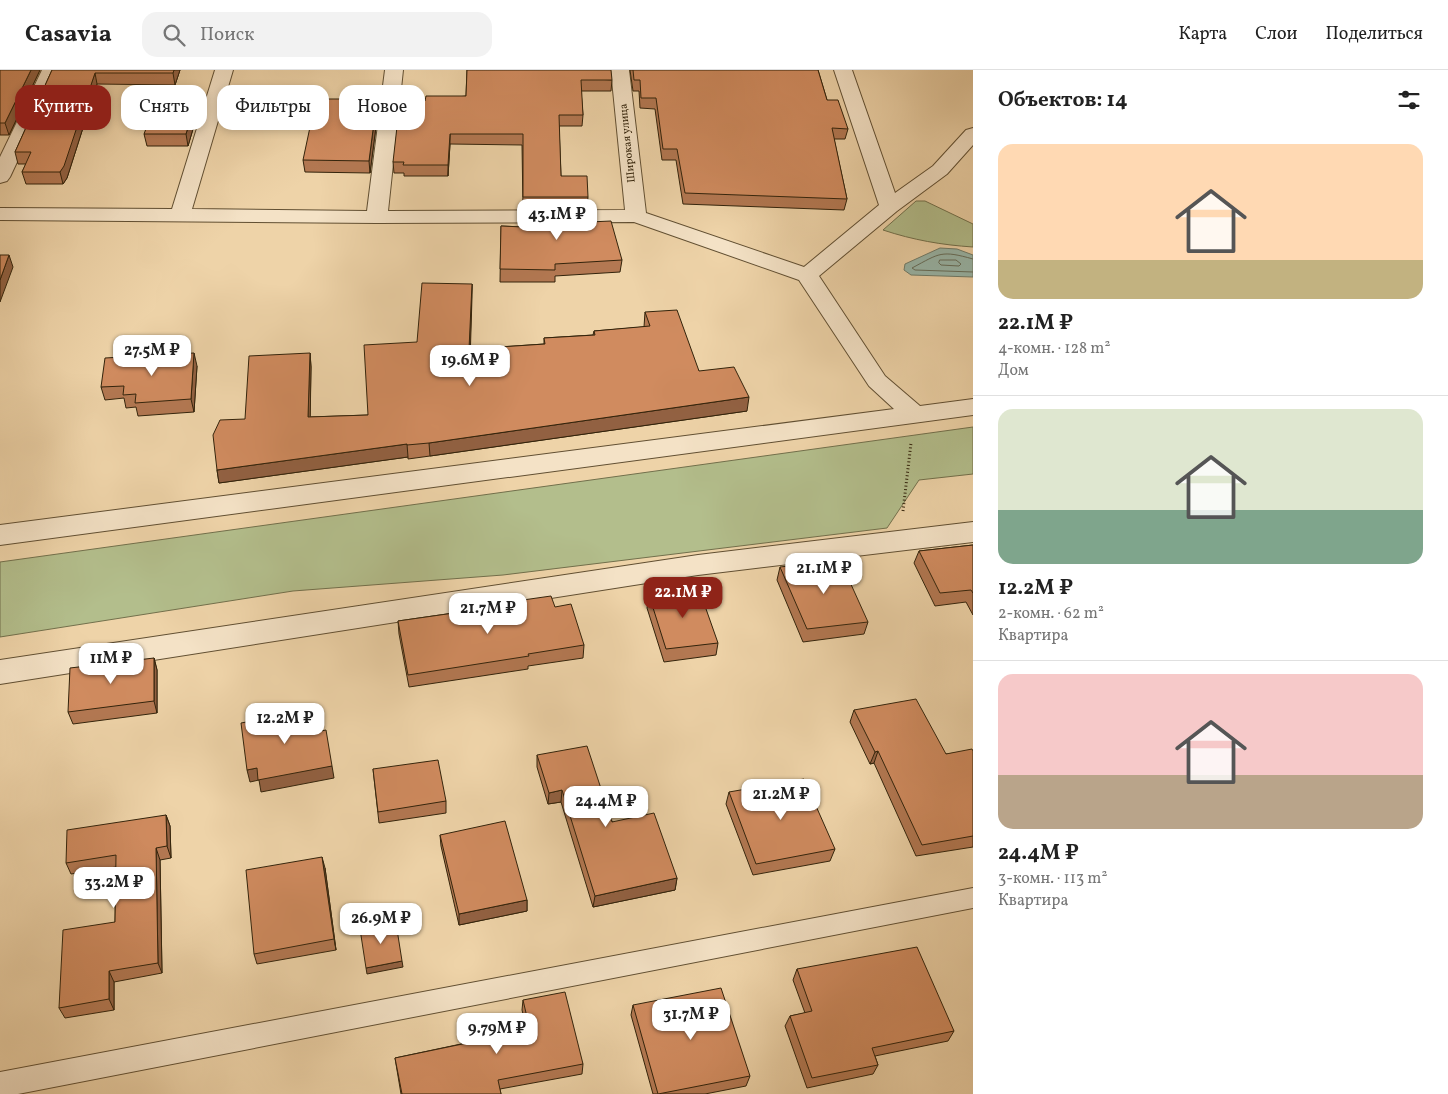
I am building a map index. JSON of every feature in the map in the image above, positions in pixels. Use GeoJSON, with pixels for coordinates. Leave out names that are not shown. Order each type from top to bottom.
{"type":"FeatureCollection","features":[{"type":"Feature","properties":{"kind":"street"},"geometry":{"type":"LineString","coordinates":[[0,177],[51,70]]}},
{"type":"Feature","properties":{"kind":"street"},"geometry":{"type":"LineString","coordinates":[[180,216],[224,70]]}},
{"type":"Feature","properties":{"kind":"street"},"geometry":{"type":"LineString","coordinates":[[376,217],[394,70]]}},
{"type":"Feature","properties":{"kind":"street","name":"Широкая улица"},"geometry":{"type":"LineString","coordinates":[[620,70],[636,216]]}},
{"type":"Feature","properties":{"kind":"street"},"geometry":{"type":"LineString","coordinates":[[842,70],[890,207]]}},
{"type":"Feature","properties":{"kind":"street"},"geometry":{"type":"LineString","coordinates":[[807,275],[890,207],[940,170],[972,137]]}},
{"type":"Feature","properties":{"kind":"street"},"geometry":{"type":"LineString","coordinates":[[0,214],[376,217],[636,216],[807,275],[877,382],[915,415]]}},
{"type":"Feature","properties":{"kind":"street"},"geometry":{"type":"LineString","coordinates":[[0,535],[973,407]]}},
{"type":"Feature","properties":{"kind":"street"},"geometry":{"type":"LineString","coordinates":[[0,672],[698,565],[973,532]]}},
{"type":"Feature","properties":{"kind":"lane"},"geometry":{"type":"LineString","coordinates":[[0,1085],[973,898]]}},
{"type":"Feature","properties":{"kind":"path"},"geometry":{"type":"LineString","coordinates":[[899,540],[915,415]]}},
{"type":"Feature","properties":{"kind":"green space"},"geometry":{"type":"Polygon","coordinates":[[[916,201],[925,201],[973,224],[973,247],[928,242],[883,230],[916,201]]]}},
{"type":"Feature","properties":{"kind":"green space"},"geometry":{"type":"Polygon","coordinates":[[[973,427],[973,474],[919,480],[887,528],[503,575],[293,591],[0,637],[0,562],[973,427]]]}},
{"type":"Feature","properties":{"kind":"water"},"geometry":{"type":"Polygon","coordinates":[[[940,248],[957,249],[973,255],[973,277],[911,275],[904,270],[905,264],[940,248]]]}},
{"type":"Feature","properties":{"kind":"building"},"geometry":{"type":"Polygon","coordinates":[[[0,70],[31,70],[24,85],[15,85],[15,103],[5,123],[0,123],[0,70]]]}},
{"type":"Feature","properties":{"kind":"building"},"geometry":{"type":"Polygon","coordinates":[[[52,70],[174,70],[173,73],[95,73],[91,85],[45,85],[52,70]]]}},
{"type":"Feature","properties":{"kind":"building"},"geometry":{"type":"Polygon","coordinates":[[[467,70],[611,70],[612,80],[581,80],[583,115],[559,115],[561,176],[587,176],[588,197],[523,197],[523,134],[450,134],[448,165],[403,165],[404,162],[393,162],[397,130],[425,130],[426,96],[466,96],[467,70]]]}},
{"type":"Feature","properties":{"kind":"building"},"geometry":{"type":"Polygon","coordinates":[[[633,70],[818,70],[827,100],[838,100],[848,129],[832,128],[847,199],[685,193],[677,149],[663,149],[656,98],[641,98],[640,80],[634,80],[633,70]]]}},
{"type":"Feature","properties":{"kind":"building"},"geometry":{"type":"Polygon","coordinates":[[[329,99],[339,99],[339,130],[373,130],[369,161],[303,160],[309,130],[329,130],[329,99]]]}},
{"type":"Feature","properties":{"kind":"building"},"geometry":{"type":"Polygon","coordinates":[[[25,130],[76,130],[64,166],[60,172],[22,172],[31,152],[15,152],[25,130]]]}},
{"type":"Feature","properties":{"kind":"building"},"geometry":{"type":"Polygon","coordinates":[[[146,130],[187,130],[186,134],[144,134],[146,130]]]}},
{"type":"Feature","properties":{"kind":"building"},"geometry":{"type":"Polygon","coordinates":[[[523,212],[589,212],[589,222],[611,221],[622,260],[555,264],[555,270],[500,269],[501,226],[523,227],[523,212]]]}},
{"type":"Feature","properties":{"kind":"building"},"geometry":{"type":"Polygon","coordinates":[[[0,255],[9,255],[0,280],[0,255]]]}},
{"type":"Feature","properties":{"kind":"building"},"geometry":{"type":"Polygon","coordinates":[[[422,283],[472,284],[469,349],[545,344],[544,338],[595,335],[594,331],[650,326],[645,312],[677,310],[699,371],[734,367],[749,397],[429,443],[407,444],[217,470],[213,435],[220,420],[245,419],[249,356],[310,353],[308,417],[368,415],[364,345],[417,342],[422,283]]]}},
{"type":"Feature","properties":{"kind":"building"},"geometry":{"type":"Polygon","coordinates":[[[194,353],[191,399],[135,403],[136,394],[123,395],[124,386],[101,387],[105,358],[194,353]]]}},
{"type":"Feature","properties":{"kind":"building"},"geometry":{"type":"Polygon","coordinates":[[[973,545],[973,593],[971,590],[940,593],[919,551],[973,545]]]}},
{"type":"Feature","properties":{"kind":"building"},"geometry":{"type":"Polygon","coordinates":[[[840,560],[868,622],[807,629],[780,567],[840,560]]]}},
{"type":"Feature","properties":{"kind":"building"},"geometry":{"type":"Polygon","coordinates":[[[699,589],[718,643],[666,649],[649,595],[699,589]]]}},
{"type":"Feature","properties":{"kind":"building"},"geometry":{"type":"Polygon","coordinates":[[[551,596],[555,607],[571,604],[584,645],[528,654],[529,656],[408,675],[398,621],[524,603],[523,600],[551,596]]]}},
{"type":"Feature","properties":{"kind":"building"},"geometry":{"type":"Polygon","coordinates":[[[154,658],[154,701],[68,712],[70,668],[154,658]]]}},
{"type":"Feature","properties":{"kind":"building"},"geometry":{"type":"Polygon","coordinates":[[[916,699],[946,754],[972,749],[973,751],[973,836],[922,845],[878,751],[875,752],[854,710],[916,699]]]}},
{"type":"Feature","properties":{"kind":"building"},"geometry":{"type":"Polygon","coordinates":[[[312,710],[316,732],[326,730],[332,766],[258,780],[257,768],[247,770],[241,723],[312,710]]]}},
{"type":"Feature","properties":{"kind":"building"},"geometry":{"type":"Polygon","coordinates":[[[587,746],[612,822],[654,813],[677,878],[595,896],[562,790],[549,793],[537,755],[587,746]]]}},
{"type":"Feature","properties":{"kind":"building"},"geometry":{"type":"Polygon","coordinates":[[[438,760],[446,801],[378,812],[373,769],[438,760]]]}},
{"type":"Feature","properties":{"kind":"building"},"geometry":{"type":"Polygon","coordinates":[[[804,779],[835,849],[756,864],[729,792],[804,779]]]}},
{"type":"Feature","properties":{"kind":"building"},"geometry":{"type":"Polygon","coordinates":[[[166,815],[167,846],[156,848],[158,963],[109,971],[109,999],[59,1008],[63,930],[115,922],[116,855],[66,863],[67,830],[166,815]]]}},
{"type":"Feature","properties":{"kind":"building"},"geometry":{"type":"Polygon","coordinates":[[[505,821],[527,900],[459,914],[440,835],[505,821]]]}},
{"type":"Feature","properties":{"kind":"building"},"geometry":{"type":"Polygon","coordinates":[[[322,857],[334,939],[254,954],[246,870],[322,857]]]}},
{"type":"Feature","properties":{"kind":"building"},"geometry":{"type":"Polygon","coordinates":[[[396,923],[402,961],[366,968],[360,929],[396,923]]]}},
{"type":"Feature","properties":{"kind":"building"},"geometry":{"type":"Polygon","coordinates":[[[917,947],[954,1031],[872,1048],[878,1065],[812,1078],[790,1016],[812,1011],[797,969],[917,947]]]}},
{"type":"Feature","properties":{"kind":"building"},"geometry":{"type":"Polygon","coordinates":[[[721,988],[750,1076],[658,1094],[633,1005],[721,988]]]}},
{"type":"Feature","properties":{"kind":"building"},"geometry":{"type":"Polygon","coordinates":[[[565,992],[583,1064],[498,1080],[501,1094],[402,1094],[395,1058],[530,1030],[523,1000],[565,992]]]}}]}
